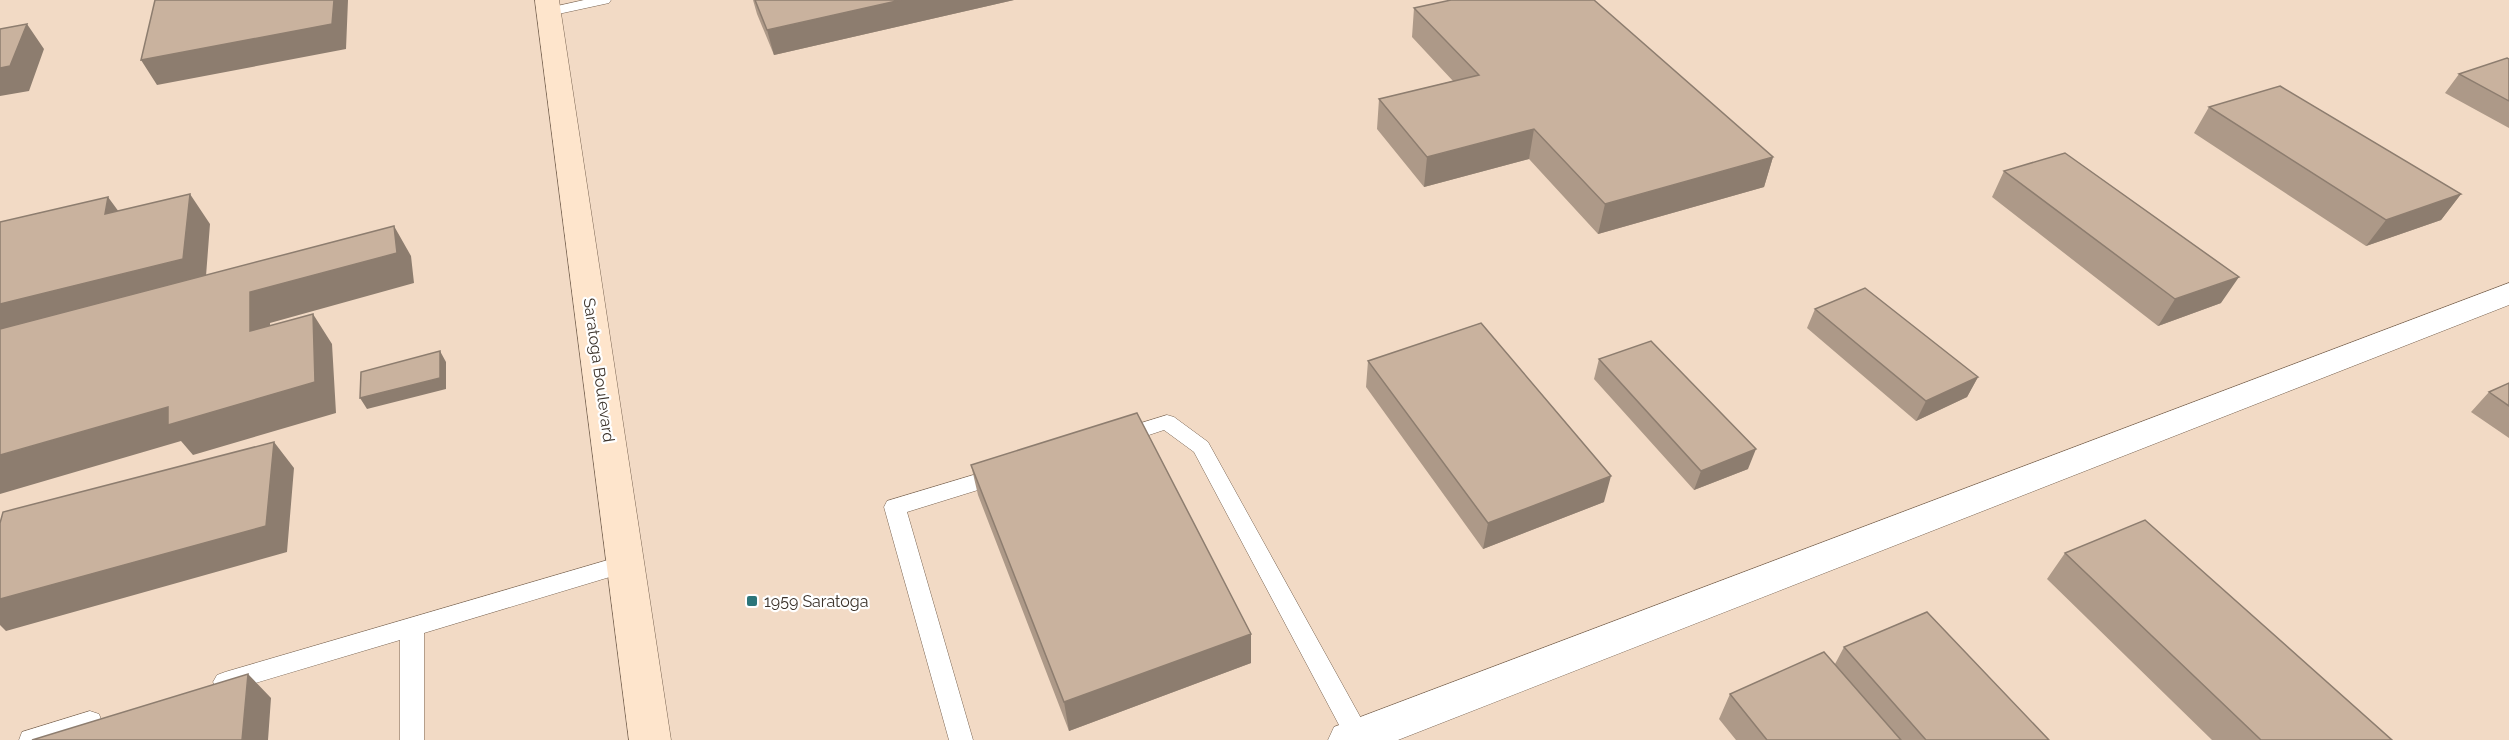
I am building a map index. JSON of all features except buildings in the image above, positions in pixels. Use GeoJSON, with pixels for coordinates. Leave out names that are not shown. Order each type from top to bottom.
{"type":"FeatureCollection","features":[{"type":"Feature","properties":{"kind":"main road","name":"Saratoga Boulevard"},"geometry":{"type":"LineString","coordinates":[[548,6],[650,740]]}},
{"type":"Feature","properties":{"kind":"street"},"geometry":{"type":"LineString","coordinates":[[1353,738],[2509,293]]}},
{"type":"Feature","properties":{"kind":"lane"},"geometry":{"type":"LineString","coordinates":[[548,6],[604,0]]}},
{"type":"Feature","properties":{"kind":"lane"},"geometry":{"type":"LineString","coordinates":[[1099,444],[1167,422],[1201,447],[1353,738]]}},
{"type":"Feature","properties":{"kind":"lane"},"geometry":{"type":"LineString","coordinates":[[961,740],[895,507],[1020,468]]}},
{"type":"Feature","properties":{"kind":"lane"},"geometry":{"type":"LineString","coordinates":[[200,690],[625,564]]}},
{"type":"Feature","properties":{"kind":"lane"},"geometry":{"type":"LineString","coordinates":[[412,628],[412,740]]}},
{"type":"Feature","properties":{"kind":"lane"},"geometry":{"type":"LineString","coordinates":[[31,740],[110,717]]}},
{"type":"Feature","properties":{"kind":"place","name":"1959 Saratoga"},"geometry":{"type":"Point","coordinates":[752,601]}}]}
